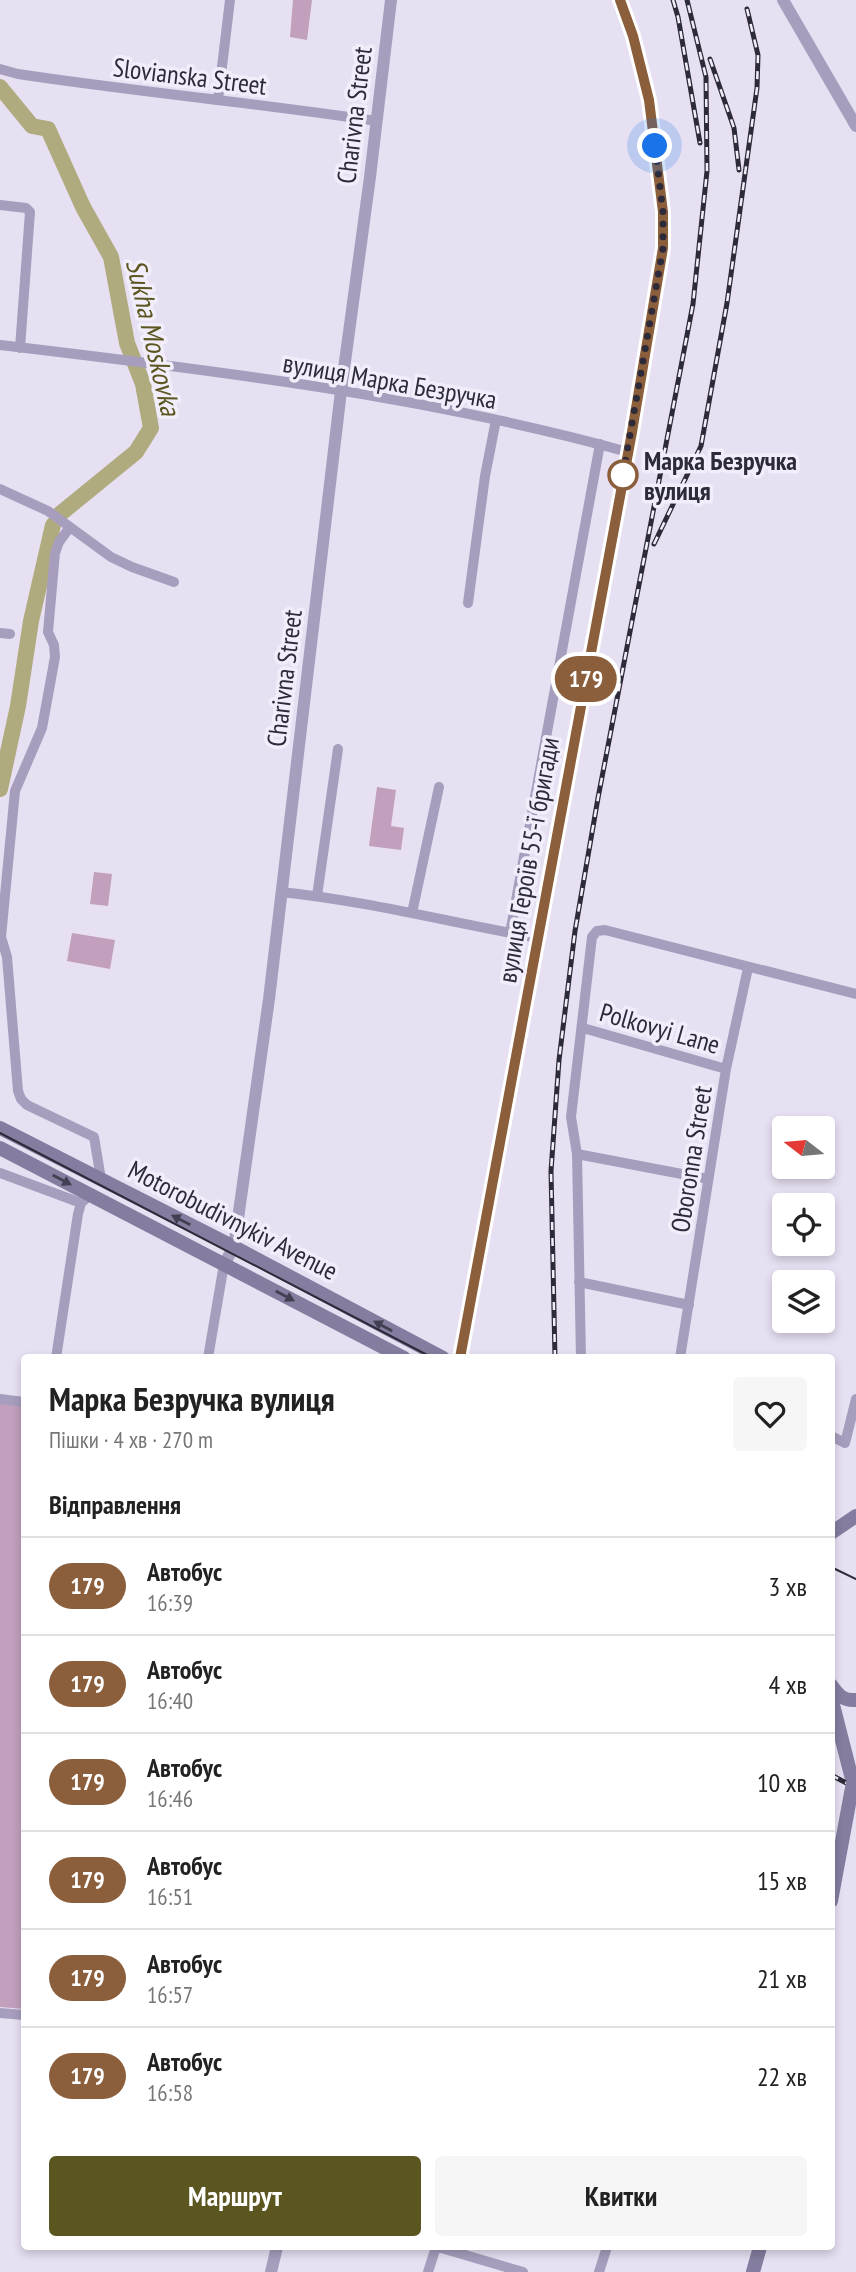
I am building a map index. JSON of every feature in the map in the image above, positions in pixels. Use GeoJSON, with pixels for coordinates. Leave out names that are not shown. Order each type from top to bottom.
{"type":"FeatureCollection","features":[{"type":"Feature","properties":{"kind":"main road","name":"вулиця Героїв 55-ї бригади"},"geometry":{"type":"LineString","coordinates":[[461,1354],[628,452],[663,248],[663,212],[649,100],[633,36],[620,0]]}},
{"type":"Feature","properties":{"kind":"main road","name":"Motorobudivnykiv Avenue"},"geometry":{"type":"LineString","coordinates":[[0,1128],[234,1247],[435,1354]]}},
{"type":"Feature","properties":{"kind":"main road","name":"Motorobudivnykiv Avenue"},"geometry":{"type":"LineString","coordinates":[[1,1149],[85,1199],[224,1264],[396,1354]]}},
{"type":"Feature","properties":{"kind":"main road"},"geometry":{"type":"LineString","coordinates":[[835,1522],[853,1517]]}},
{"type":"Feature","properties":{"kind":"main road"},"geometry":{"type":"LineString","coordinates":[[835,1529],[853,1517]]}},
{"type":"Feature","properties":{"kind":"main road"},"geometry":{"type":"LineString","coordinates":[[835,1691],[843,1699],[856,1700]]}},
{"type":"Feature","properties":{"kind":"main road"},"geometry":{"type":"LineString","coordinates":[[835,1714],[852,1788]]}},
{"type":"Feature","properties":{"kind":"main road"},"geometry":{"type":"LineString","coordinates":[[835,1879],[856,1768]]}},
{"type":"Feature","properties":{"kind":"main road"},"geometry":{"type":"LineString","coordinates":[[753,2272],[759,2250]]}},
{"type":"Feature","properties":{"kind":"street"},"geometry":{"type":"LineString","coordinates":[[218,100],[230,0]]}},
{"type":"Feature","properties":{"kind":"street","name":"Charivna Street"},"geometry":{"type":"LineString","coordinates":[[209,1354],[224,1264],[234,1247],[270,999],[341,391],[391,0]]}},
{"type":"Feature","properties":{"kind":"street"},"geometry":{"type":"LineString","coordinates":[[783,0],[856,126]]}},
{"type":"Feature","properties":{"kind":"street","name":"Slovianska Street"},"geometry":{"type":"LineString","coordinates":[[0,69],[138,92],[377,121]]}},
{"type":"Feature","properties":{"kind":"street"},"geometry":{"type":"LineString","coordinates":[[0,205],[29,209],[31,215],[20,348],[0,345]]}},
{"type":"Feature","properties":{"kind":"street","name":"вулиця Марка Безручка"},"geometry":{"type":"LineString","coordinates":[[20,348],[143,362],[418,404],[628,452]]}},
{"type":"Feature","properties":{"kind":"street"},"geometry":{"type":"LineString","coordinates":[[468,603],[485,476],[496,421]]}},
{"type":"Feature","properties":{"kind":"street"},"geometry":{"type":"LineString","coordinates":[[510,933],[600,444]]}},
{"type":"Feature","properties":{"kind":"street"},"geometry":{"type":"LineString","coordinates":[[0,489],[48,511],[111,557],[174,582]]}},
{"type":"Feature","properties":{"kind":"street"},"geometry":{"type":"LineString","coordinates":[[70,527],[55,553],[48,632],[54,645],[55,657],[42,728],[15,791],[1,937],[7,957],[14,1052],[21,1099],[27,1105],[94,1136],[101,1179]]}},
{"type":"Feature","properties":{"kind":"street"},"geometry":{"type":"LineString","coordinates":[[317,895],[338,749]]}},
{"type":"Feature","properties":{"kind":"street"},"geometry":{"type":"LineString","coordinates":[[412,913],[439,787]]}},
{"type":"Feature","properties":{"kind":"street"},"geometry":{"type":"LineString","coordinates":[[281,892],[317,895],[538,938]]}},
{"type":"Feature","properties":{"kind":"street"},"geometry":{"type":"LineString","coordinates":[[581,1354],[577,1154],[571,1117],[592,937],[597,931],[604,930],[856,994]]}},
{"type":"Feature","properties":{"kind":"street","name":"Oboronna Street"},"geometry":{"type":"LineString","coordinates":[[681,1354],[726,1069],[748,968]]}},
{"type":"Feature","properties":{"kind":"street","name":"Polkovyi Lane"},"geometry":{"type":"LineString","coordinates":[[583,1028],[726,1069]]}},
{"type":"Feature","properties":{"kind":"street"},"geometry":{"type":"LineString","coordinates":[[577,1154],[708,1179]]}},
{"type":"Feature","properties":{"kind":"street"},"geometry":{"type":"LineString","coordinates":[[0,1173],[85,1199],[57,1354]]}},
{"type":"Feature","properties":{"kind":"street"},"geometry":{"type":"LineString","coordinates":[[579,1282],[689,1305]]}},
{"type":"Feature","properties":{"kind":"street"},"geometry":{"type":"LineString","coordinates":[[0,1398],[21,1402]]}},
{"type":"Feature","properties":{"kind":"street"},"geometry":{"type":"LineString","coordinates":[[835,1438],[845,1443],[856,1398]]}},
{"type":"Feature","properties":{"kind":"street"},"geometry":{"type":"LineString","coordinates":[[0,2012],[21,2015]]}},
{"type":"Feature","properties":{"kind":"street"},"geometry":{"type":"LineString","coordinates":[[271,2272],[275,2250]]}},
{"type":"Feature","properties":{"kind":"street"},"geometry":{"type":"LineString","coordinates":[[428,2272],[436,2250]]}},
{"type":"Feature","properties":{"kind":"street"},"geometry":{"type":"LineString","coordinates":[[447,2250],[523,2272]]}},
{"type":"Feature","properties":{"kind":"street"},"geometry":{"type":"LineString","coordinates":[[599,2272],[606,2250]]}},
{"type":"Feature","properties":{"kind":"shaded area"},"geometry":{"type":"Polygon","coordinates":[[[293,0],[312,0],[307,40],[290,37],[293,0]]]}},
{"type":"Feature","properties":{"kind":"shaded area"},"geometry":{"type":"Polygon","coordinates":[[[377,787],[396,790],[391,826],[404,828],[401,850],[369,846],[377,787]]]}},
{"type":"Feature","properties":{"kind":"shaded area"},"geometry":{"type":"Polygon","coordinates":[[[94,872],[112,874],[108,906],[90,904],[94,872]]]}},
{"type":"Feature","properties":{"kind":"shaded area"},"geometry":{"type":"Polygon","coordinates":[[[72,933],[115,940],[110,969],[67,961],[72,933]]]}},
{"type":"Feature","properties":{"kind":"shaded area"},"geometry":{"type":"Polygon","coordinates":[[[0,1403],[21,1406],[21,2009],[0,2007],[0,1403]]]}},
{"type":"Feature","properties":{"kind":"waterway","name":"Sukha Moskovka"},"geometry":{"type":"LineString","coordinates":[[0,87],[32,126],[48,129],[83,207],[111,257],[127,343],[143,384],[151,428],[136,452],[60,514]]}},
{"type":"Feature","properties":{"kind":"waterway"},"geometry":{"type":"LineString","coordinates":[[0,789],[18,706],[31,621],[53,525]]}},
{"type":"Feature","properties":{"kind":"tram line"},"geometry":{"type":"LineString","coordinates":[[0,1133],[425,1354]]}},
{"type":"Feature","properties":{"kind":"tram line"},"geometry":{"type":"LineString","coordinates":[[835,1569],[856,1579]]}},
{"type":"Feature","properties":{"kind":"railway"},"geometry":{"type":"LineString","coordinates":[[673,0],[700,143]]}},
{"type":"Feature","properties":{"kind":"railway"},"geometry":{"type":"LineString","coordinates":[[555,1354],[551,1171],[559,1060],[575,931],[693,304],[707,171],[706,77],[687,0]]}},
{"type":"Feature","properties":{"kind":"railway"},"geometry":{"type":"LineString","coordinates":[[654,544],[701,446],[727,303],[757,88],[758,55],[747,9]]}},
{"type":"Feature","properties":{"kind":"railway"},"geometry":{"type":"LineString","coordinates":[[710,59],[734,128],[739,170]]}},
{"type":"Feature","properties":{"kind":"railway"},"geometry":{"type":"LineString","coordinates":[[835,1777],[856,1788]]}},
{"type":"Feature","properties":{"kind":"bus line","name":"179"},"geometry":{"type":"LineString","coordinates":[[461,1354],[632,432],[663,248],[659,169],[649,100],[633,36],[620,0]]}},
{"type":"Feature","properties":{"kind":"place","name":"Марка Безручка вулиця"},"geometry":{"type":"Point","coordinates":[623,475]}},
{"type":"Feature","properties":{"kind":"route"},"geometry":{"type":"LineString","coordinates":[[623,475],[622,480],[663,248],[663,212],[655,146]]}}]}
